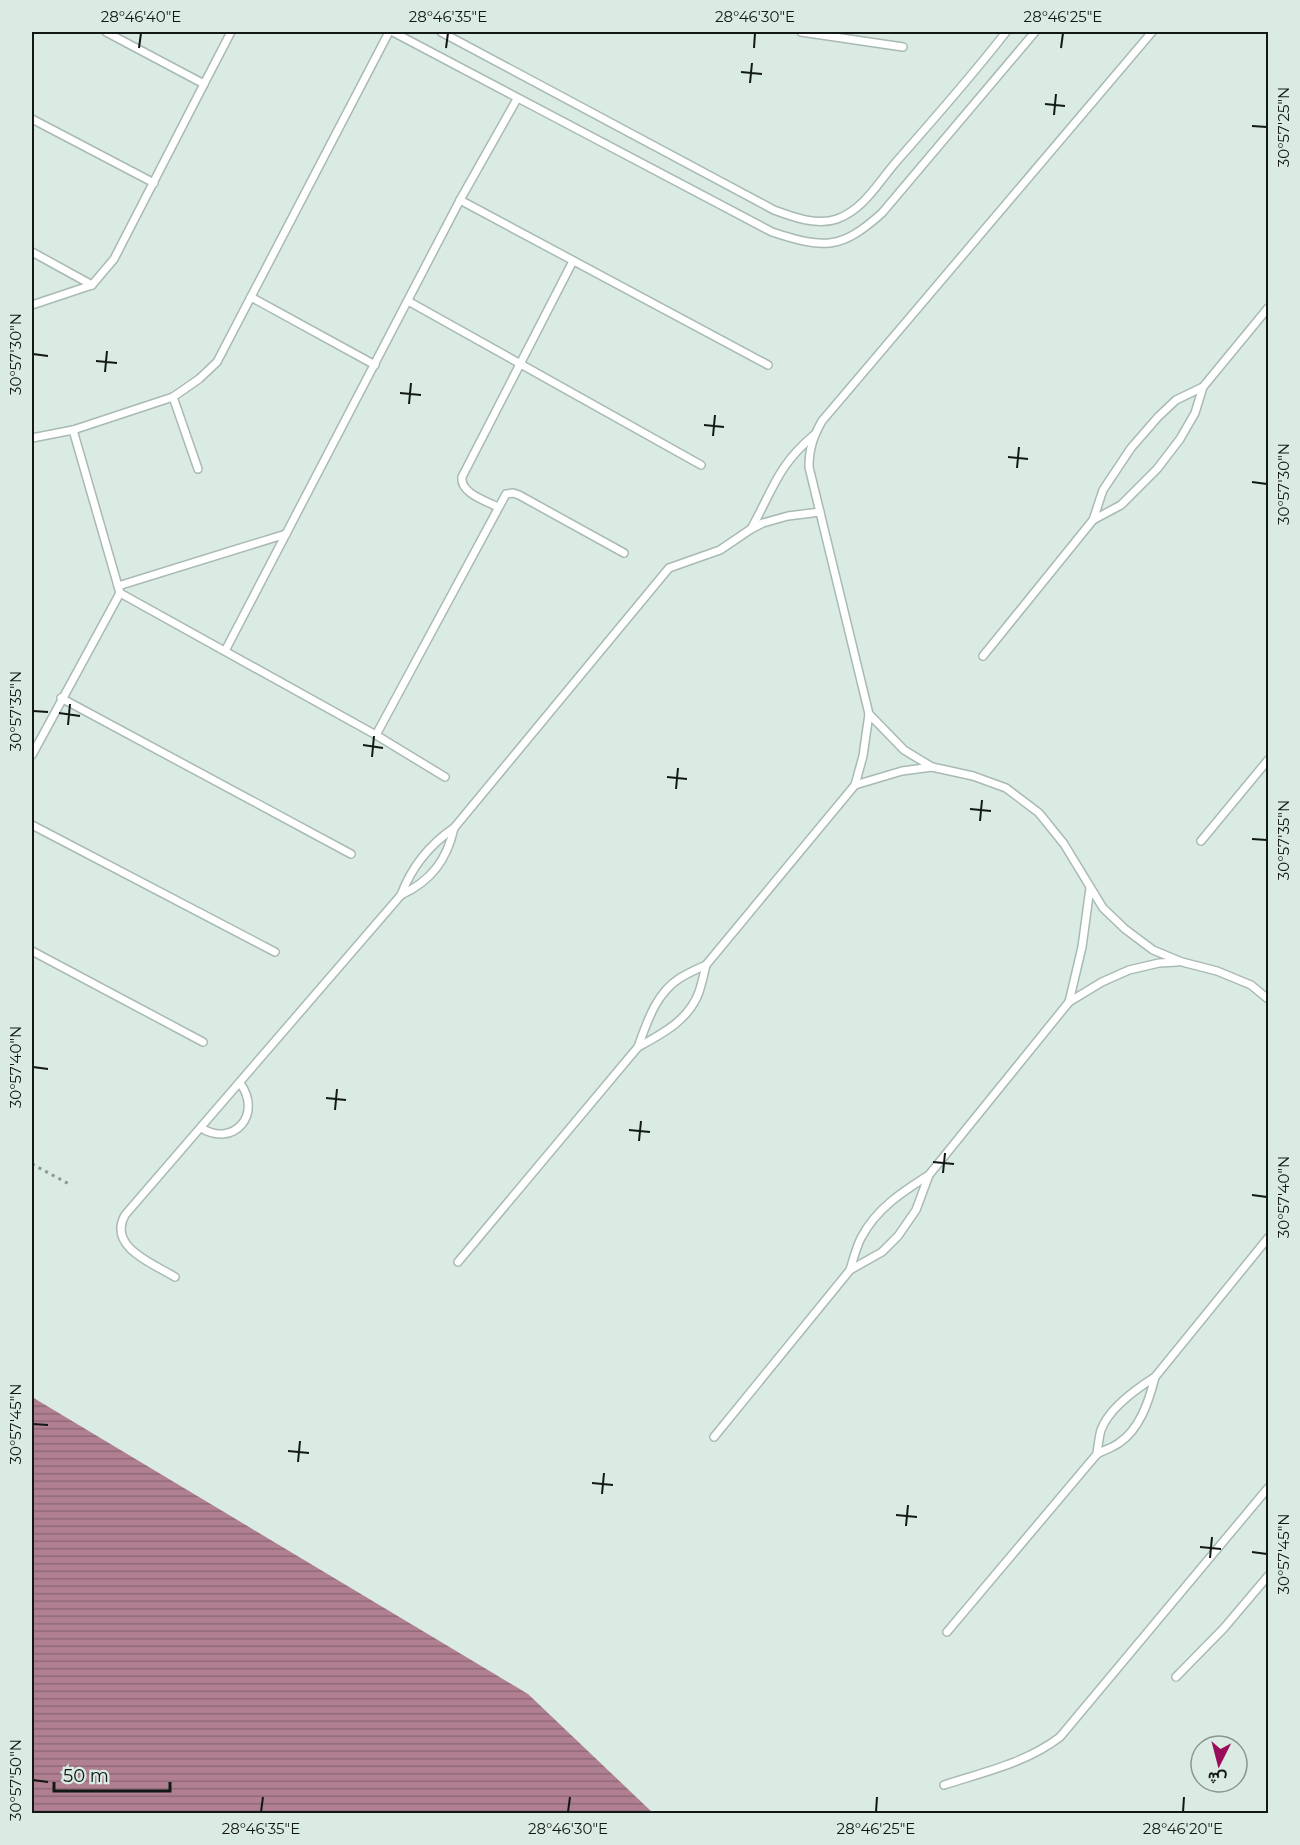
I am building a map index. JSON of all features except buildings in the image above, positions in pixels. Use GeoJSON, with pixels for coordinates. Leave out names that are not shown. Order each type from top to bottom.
{"type":"FeatureCollection","features":[{"type":"Feature","properties":{"kind":"lane"},"geometry":{"type":"LineString","coordinates":[[105,32],[204,84]]}},
{"type":"Feature","properties":{"kind":"lane"},"geometry":{"type":"LineString","coordinates":[[32,305],[92,285],[114,259],[231,32]]}},
{"type":"Feature","properties":{"kind":"lane"},"geometry":{"type":"LineString","coordinates":[[32,438],[73,430],[173,397],[200,379],[217,362],[391,32],[772,232],[813,243],[839,242],[861,232],[882,213],[1035,32]]}},
{"type":"Feature","properties":{"kind":"lane"},"geometry":{"type":"LineString","coordinates":[[441,32],[774,210],[797,218],[818,221],[835,220],[861,205],[965,84],[1006,32]]}},
{"type":"Feature","properties":{"kind":"lane"},"geometry":{"type":"LineString","coordinates":[[801,32],[903,47]]}},
{"type":"Feature","properties":{"kind":"lane"},"geometry":{"type":"LineString","coordinates":[[751,529],[784,465],[814,435],[830,412],[1152,32]]}},
{"type":"Feature","properties":{"kind":"lane"},"geometry":{"type":"LineString","coordinates":[[225,651],[460,200],[517,99]]}},
{"type":"Feature","properties":{"kind":"lane"},"geometry":{"type":"LineString","coordinates":[[32,119],[154,183]]}},
{"type":"Feature","properties":{"kind":"lane"},"geometry":{"type":"LineString","coordinates":[[460,200],[768,365]]}},
{"type":"Feature","properties":{"kind":"lane"},"geometry":{"type":"LineString","coordinates":[[32,252],[92,285]]}},
{"type":"Feature","properties":{"kind":"lane"},"geometry":{"type":"LineString","coordinates":[[498,507],[470,493],[461,482],[462,477],[573,261]]}},
{"type":"Feature","properties":{"kind":"lane"},"geometry":{"type":"LineString","coordinates":[[251,297],[375,365]]}},
{"type":"Feature","properties":{"kind":"lane"},"geometry":{"type":"LineString","coordinates":[[408,301],[701,465]]}},
{"type":"Feature","properties":{"kind":"lane"},"geometry":{"type":"LineString","coordinates":[[1093,520],[1120,505],[1157,469],[1180,439],[1195,413],[1203,387],[1269,308]]}},
{"type":"Feature","properties":{"kind":"lane"},"geometry":{"type":"LineString","coordinates":[[983,656],[1093,520],[1103,490],[1131,448],[1176,400],[1203,387]]}},
{"type":"Feature","properties":{"kind":"lane"},"geometry":{"type":"LineString","coordinates":[[173,397],[198,469]]}},
{"type":"Feature","properties":{"kind":"lane"},"geometry":{"type":"LineString","coordinates":[[73,430],[119,590],[446,777]]}},
{"type":"Feature","properties":{"kind":"lane"},"geometry":{"type":"LineString","coordinates":[[638,1047],[648,1017],[660,998],[678,979],[706,965],[855,785],[869,714],[809,467],[809,451],[814,435]]}},
{"type":"Feature","properties":{"kind":"lane"},"geometry":{"type":"LineString","coordinates":[[376,735],[506,494],[519,495],[624,553]]}},
{"type":"Feature","properties":{"kind":"lane"},"geometry":{"type":"LineString","coordinates":[[175,1277],[126,1245],[121,1227],[125,1215],[401,895],[421,857],[442,836],[454,828],[664,572],[674,565],[720,550],[751,529],[788,516],[820,512]]}},
{"type":"Feature","properties":{"kind":"lane"},"geometry":{"type":"LineString","coordinates":[[32,755],[119,590],[286,534]]}},
{"type":"Feature","properties":{"kind":"lane"},"geometry":{"type":"LineString","coordinates":[[62,698],[351,854]]}},
{"type":"Feature","properties":{"kind":"lane"},"geometry":{"type":"LineString","coordinates":[[869,714],[904,750],[932,766],[973,776],[1006,788],[1039,813],[1064,844],[1103,908],[1125,929],[1153,950],[1251,985],[1269,999]]}},
{"type":"Feature","properties":{"kind":"lane"},"geometry":{"type":"LineString","coordinates":[[1201,841],[1269,760]]}},
{"type":"Feature","properties":{"kind":"lane"},"geometry":{"type":"LineString","coordinates":[[855,785],[891,774],[932,766]]}},
{"type":"Feature","properties":{"kind":"lane"},"geometry":{"type":"LineString","coordinates":[[32,825],[275,952]]}},
{"type":"Feature","properties":{"kind":"lane"},"geometry":{"type":"LineString","coordinates":[[401,895],[421,884],[437,869],[451,843],[454,828]]}},
{"type":"Feature","properties":{"kind":"lane"},"geometry":{"type":"LineString","coordinates":[[1069,1002],[1082,947],[1090,888]]}},
{"type":"Feature","properties":{"kind":"lane"},"geometry":{"type":"LineString","coordinates":[[32,951],[203,1042]]}},
{"type":"Feature","properties":{"kind":"lane"},"geometry":{"type":"LineString","coordinates":[[850,1270],[882,1252],[898,1236],[916,1210],[929,1175],[1069,1002],[1102,982],[1129,970],[1158,963],[1182,962]]}},
{"type":"Feature","properties":{"kind":"lane"},"geometry":{"type":"LineString","coordinates":[[458,1262],[638,1047],[667,1031],[686,1015],[699,994],[706,965]]}},
{"type":"Feature","properties":{"kind":"lane"},"geometry":{"type":"LineString","coordinates":[[201,1128],[208,1133],[224,1134],[232,1132],[244,1121],[248,1114],[248,1097],[240,1083]]}},
{"type":"Feature","properties":{"kind":"lane"},"geometry":{"type":"LineString","coordinates":[[714,1437],[850,1270],[861,1238],[875,1217],[896,1195],[929,1175]]}},
{"type":"Feature","properties":{"kind":"lane"},"geometry":{"type":"LineString","coordinates":[[1097,1454],[1101,1429],[1115,1411],[1131,1393],[1155,1377],[1269,1238]]}},
{"type":"Feature","properties":{"kind":"lane"},"geometry":{"type":"LineString","coordinates":[[947,1632],[1097,1454],[1120,1443],[1136,1425],[1148,1404],[1155,1377]]}},
{"type":"Feature","properties":{"kind":"lane"},"geometry":{"type":"LineString","coordinates":[[944,1785],[1022,1760],[1046,1748],[1060,1737],[1269,1488]]}},
{"type":"Feature","properties":{"kind":"lane"},"geometry":{"type":"LineString","coordinates":[[1176,1677],[1224,1628],[1269,1576]]}},
{"type":"Feature","properties":{"kind":"path"},"geometry":{"type":"LineString","coordinates":[[32,1164],[69,1184]]}},
{"type":"Feature","properties":{"kind":"shaded area"},"geometry":{"type":"Polygon","coordinates":[[[32,1397],[528,1694],[653,1813],[32,1813],[32,1397]]]}}]}
